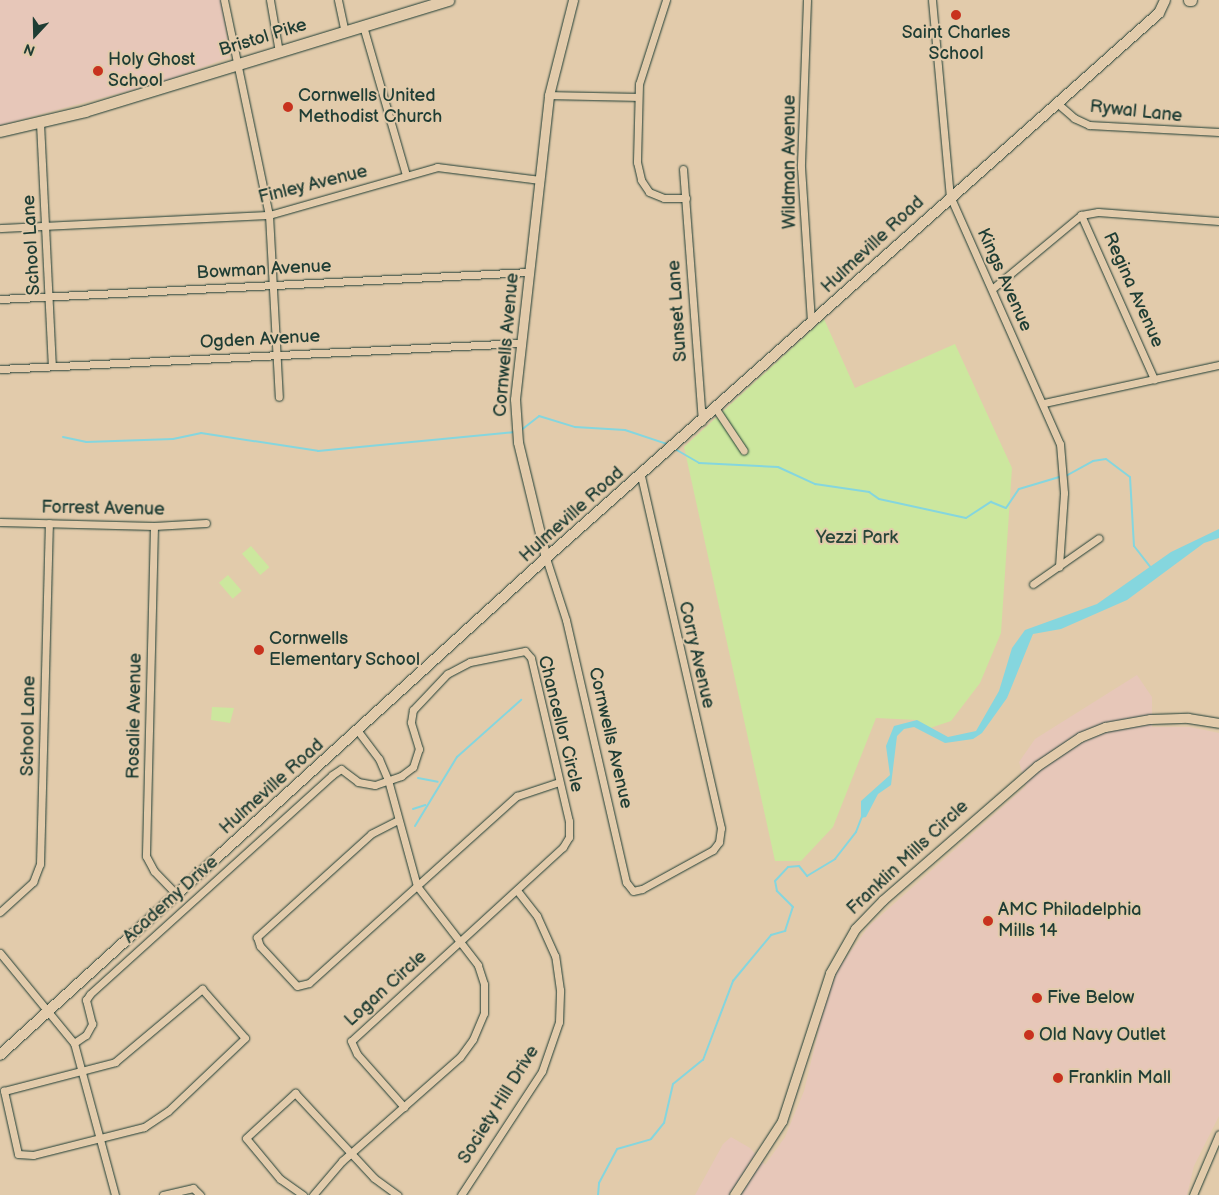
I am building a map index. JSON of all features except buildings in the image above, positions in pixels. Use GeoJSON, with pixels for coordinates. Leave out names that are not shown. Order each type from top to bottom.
{"type":"FeatureCollection","features":[{"type":"Feature","properties":{"kind":"main road","name":"Bristol Pike"},"geometry":{"type":"LineString","coordinates":[[0,131],[40,123],[448,0]]}},
{"type":"Feature","properties":{"kind":"main road","name":"Hulmeville Road"},"geometry":{"type":"LineString","coordinates":[[0,1055],[359,732],[546,558],[678,443],[950,196],[1158,13],[1165,0]]}},
{"type":"Feature","properties":{"kind":"street"},"geometry":{"type":"LineString","coordinates":[[224,0],[269,215],[279,397]]}},
{"type":"Feature","properties":{"kind":"street"},"geometry":{"type":"LineString","coordinates":[[270,0],[279,52]]}},
{"type":"Feature","properties":{"kind":"street"},"geometry":{"type":"LineString","coordinates":[[338,0],[345,32]]}},
{"type":"Feature","properties":{"kind":"street","name":"Cornwells Avenue"},"geometry":{"type":"LineString","coordinates":[[573,0],[549,95],[521,343],[516,432],[546,558],[570,638],[626,882],[633,890]]}},
{"type":"Feature","properties":{"kind":"street"},"geometry":{"type":"LineString","coordinates":[[666,0],[637,96],[637,162],[641,180],[656,195],[686,198]]}},
{"type":"Feature","properties":{"kind":"street","name":"Wildman Avenue"},"geometry":{"type":"LineString","coordinates":[[807,0],[801,167],[811,323]]}},
{"type":"Feature","properties":{"kind":"street","name":"Kings Avenue"},"geometry":{"type":"LineString","coordinates":[[932,0],[950,196],[1059,439],[1064,472],[1059,567]]}},
{"type":"Feature","properties":{"kind":"street"},"geometry":{"type":"LineString","coordinates":[[363,26],[406,175]]}},
{"type":"Feature","properties":{"kind":"street"},"geometry":{"type":"LineString","coordinates":[[549,95],[637,96]]}},
{"type":"Feature","properties":{"kind":"street","name":"Rywal Lane"},"geometry":{"type":"LineString","coordinates":[[1057,103],[1074,118],[1089,125],[1219,132]]}},
{"type":"Feature","properties":{"kind":"street","name":"School Lane"},"geometry":{"type":"LineString","coordinates":[[40,123],[50,295],[52,366]]}},
{"type":"Feature","properties":{"kind":"street","name":"Finley Avenue"},"geometry":{"type":"LineString","coordinates":[[0,228],[269,215],[438,167],[540,180]]}},
{"type":"Feature","properties":{"kind":"street","name":"Sunset Lane"},"geometry":{"type":"LineString","coordinates":[[683,169],[702,421]]}},
{"type":"Feature","properties":{"kind":"street"},"geometry":{"type":"LineString","coordinates":[[992,289],[1081,215],[1098,212],[1219,221]]}},
{"type":"Feature","properties":{"kind":"street","name":"Regina Avenue"},"geometry":{"type":"LineString","coordinates":[[1081,215],[1154,378]]}},
{"type":"Feature","properties":{"kind":"street","name":"Bowman Avenue"},"geometry":{"type":"LineString","coordinates":[[0,299],[529,272]]}},
{"type":"Feature","properties":{"kind":"street","name":"Ogden Avenue"},"geometry":{"type":"LineString","coordinates":[[0,369],[521,343]]}},
{"type":"Feature","properties":{"kind":"street"},"geometry":{"type":"LineString","coordinates":[[1044,403],[1219,365]]}},
{"type":"Feature","properties":{"kind":"street"},"geometry":{"type":"LineString","coordinates":[[716,408],[744,451]]}},
{"type":"Feature","properties":{"kind":"street","name":"Corry Avenue"},"geometry":{"type":"LineString","coordinates":[[633,890],[652,886],[689,866],[720,842],[719,815],[642,475]]}},
{"type":"Feature","properties":{"kind":"street","name":"Forrest Avenue"},"geometry":{"type":"LineString","coordinates":[[0,522],[154,526],[206,522]]}},
{"type":"Feature","properties":{"kind":"street","name":"School Lane"},"geometry":{"type":"LineString","coordinates":[[0,912],[33,882],[40,864],[49,524]]}},
{"type":"Feature","properties":{"kind":"street","name":"Rosalie Avenue"},"geometry":{"type":"LineString","coordinates":[[154,526],[146,856],[154,871],[177,896]]}},
{"type":"Feature","properties":{"kind":"street"},"geometry":{"type":"LineString","coordinates":[[1033,584],[1099,538]]}},
{"type":"Feature","properties":{"kind":"street","name":"Chancellor Circle"},"geometry":{"type":"LineString","coordinates":[[341,768],[363,784],[388,780],[406,773],[416,762],[418,746],[412,715],[421,697],[461,665],[519,650],[528,652],[532,658],[569,837],[563,847],[460,941]]}},
{"type":"Feature","properties":{"kind":"street","name":"Franklin Mills Circle"},"geometry":{"type":"LineString","coordinates":[[734,1195],[765,1154],[784,1116],[830,973],[855,929],[882,900],[1037,766],[1080,737],[1105,727],[1150,719],[1188,718],[1219,723]]}},
{"type":"Feature","properties":{"kind":"street"},"geometry":{"type":"LineString","coordinates":[[313,1195],[324,1179],[463,1053],[482,1019],[482,976],[460,941],[417,886],[388,780],[379,759],[359,732]]}},
{"type":"Feature","properties":{"kind":"street","name":"Academy Drive"},"geometry":{"type":"LineString","coordinates":[[74,1043],[86,1035],[92,1024],[86,1000],[90,994],[341,768]]}},
{"type":"Feature","properties":{"kind":"street"},"geometry":{"type":"LineString","coordinates":[[398,820],[370,834],[256,941],[292,981],[303,988],[517,796],[559,782]]}},
{"type":"Feature","properties":{"kind":"street","name":"Society Hill Drive"},"geometry":{"type":"LineString","coordinates":[[461,1195],[542,1071],[559,1022],[560,990],[555,956],[537,916],[517,890]]}},
{"type":"Feature","properties":{"kind":"street","name":"Logan Circle"},"geometry":{"type":"LineString","coordinates":[[404,1106],[357,1054],[351,1041],[460,941]]}},
{"type":"Feature","properties":{"kind":"street"},"geometry":{"type":"LineString","coordinates":[[0,952],[51,1010],[74,1043],[83,1070],[115,1195]]}},
{"type":"Feature","properties":{"kind":"street"},"geometry":{"type":"LineString","coordinates":[[200,989],[245,1035],[239,1047],[156,1120],[144,1127],[100,1138],[24,1156],[16,1151],[4,1091],[122,1058],[200,989]]}},
{"type":"Feature","properties":{"kind":"street"},"geometry":{"type":"LineString","coordinates":[[303,1195],[280,1179],[246,1138],[288,1096],[298,1094],[374,1178],[397,1195]]}},
{"type":"Feature","properties":{"kind":"street"},"geometry":{"type":"LineString","coordinates":[[1193,1195],[1219,1134]]}},
{"type":"Feature","properties":{"kind":"street"},"geometry":{"type":"LineString","coordinates":[[163,1195],[193,1188],[200,1195]]}},
{"type":"Feature","properties":{"kind":"shaded area","name":"Holy Ghost School"},"geometry":{"type":"Polygon","coordinates":[[[0,0],[221,0],[230,57],[165,81],[0,125],[0,0]]]}},
{"type":"Feature","properties":{"kind":"shaded area"},"geometry":{"type":"Polygon","coordinates":[[[1137,675],[1152,697],[1152,727],[1190,727],[1219,733],[1219,1116],[1194,1166],[1187,1195],[695,1195],[723,1144],[731,1137],[750,1148],[765,1165],[785,1137],[804,1091],[825,1004],[838,969],[869,926],[1026,786],[1019,762],[1035,739],[1137,675]]]}},
{"type":"Feature","properties":{"kind":"green space","name":"Yezzi Park"},"geometry":{"type":"Polygon","coordinates":[[[824,319],[855,388],[955,344],[1012,468],[1001,633],[980,683],[951,721],[930,728],[917,720],[876,718],[833,827],[801,861],[775,861],[684,447],[824,319]]]}},
{"type":"Feature","properties":{"kind":"green space"},"geometry":{"type":"Polygon","coordinates":[[[251,546],[269,567],[260,575],[242,554],[251,546]]]}},
{"type":"Feature","properties":{"kind":"green space"},"geometry":{"type":"Polygon","coordinates":[[[228,575],[242,591],[233,599],[219,583],[228,575]]]}},
{"type":"Feature","properties":{"kind":"green space"},"geometry":{"type":"Polygon","coordinates":[[[212,707],[234,708],[230,723],[211,720],[212,707]]]}},
{"type":"Feature","properties":{"kind":"water"},"geometry":{"type":"Polygon","coordinates":[[[1219,529],[1219,538],[1204,543],[1127,600],[1061,629],[1033,634],[1007,698],[982,733],[973,739],[945,743],[914,727],[904,729],[897,736],[891,785],[878,794],[866,817],[861,818],[861,801],[890,775],[886,746],[894,726],[917,720],[948,737],[976,731],[999,691],[1012,648],[1025,630],[1097,604],[1171,552],[1219,529]]]}},
{"type":"Feature","properties":{"kind":"waterway"},"geometry":{"type":"LineString","coordinates":[[520,431],[539,416],[575,427],[625,430],[670,445]]}},
{"type":"Feature","properties":{"kind":"waterway"},"geometry":{"type":"LineString","coordinates":[[63,437],[86,442],[173,439],[201,433],[318,451],[515,432]]}},
{"type":"Feature","properties":{"kind":"waterway"},"geometry":{"type":"LineString","coordinates":[[675,449],[699,463],[778,467],[815,484],[869,492],[879,499],[966,518],[991,502],[1006,508],[1019,489],[1059,477]]}},
{"type":"Feature","properties":{"kind":"waterway"},"geometry":{"type":"LineString","coordinates":[[1064,477],[1093,461],[1106,459],[1130,477],[1134,546],[1152,569]]}},
{"type":"Feature","properties":{"kind":"waterway"},"geometry":{"type":"LineString","coordinates":[[415,826],[457,757],[521,700]]}},
{"type":"Feature","properties":{"kind":"waterway"},"geometry":{"type":"LineString","coordinates":[[418,778],[438,782]]}},
{"type":"Feature","properties":{"kind":"waterway"},"geometry":{"type":"LineString","coordinates":[[413,809],[425,805]]}},
{"type":"Feature","properties":{"kind":"waterway"},"geometry":{"type":"LineString","coordinates":[[598,1195],[599,1183],[617,1149],[651,1139],[664,1123],[673,1084],[703,1060],[733,981],[771,935],[785,931],[793,907],[777,891],[775,881],[788,867],[799,866],[807,876],[835,859],[856,832],[862,816]]}},
{"type":"Feature","properties":{"kind":"place","name":"Saint Charles School"},"geometry":{"type":"Point","coordinates":[956,15]}},
{"type":"Feature","properties":{"kind":"place","name":"Holy Ghost School"},"geometry":{"type":"Point","coordinates":[98,71]}},
{"type":"Feature","properties":{"kind":"place","name":"Cornwells United Methodist Church"},"geometry":{"type":"Point","coordinates":[288,107]}},
{"type":"Feature","properties":{"kind":"place","name":"Cornwells Elementary School"},"geometry":{"type":"Point","coordinates":[259,650]}},
{"type":"Feature","properties":{"kind":"place","name":"AMC Philadelphia Mills 14"},"geometry":{"type":"Point","coordinates":[988,921]}},
{"type":"Feature","properties":{"kind":"place","name":"Five Below"},"geometry":{"type":"Point","coordinates":[1037,998]}},
{"type":"Feature","properties":{"kind":"place","name":"Old Navy Outlet"},"geometry":{"type":"Point","coordinates":[1029,1035]}},
{"type":"Feature","properties":{"kind":"place","name":"Franklin Mall"},"geometry":{"type":"Point","coordinates":[1058,1078]}}]}
